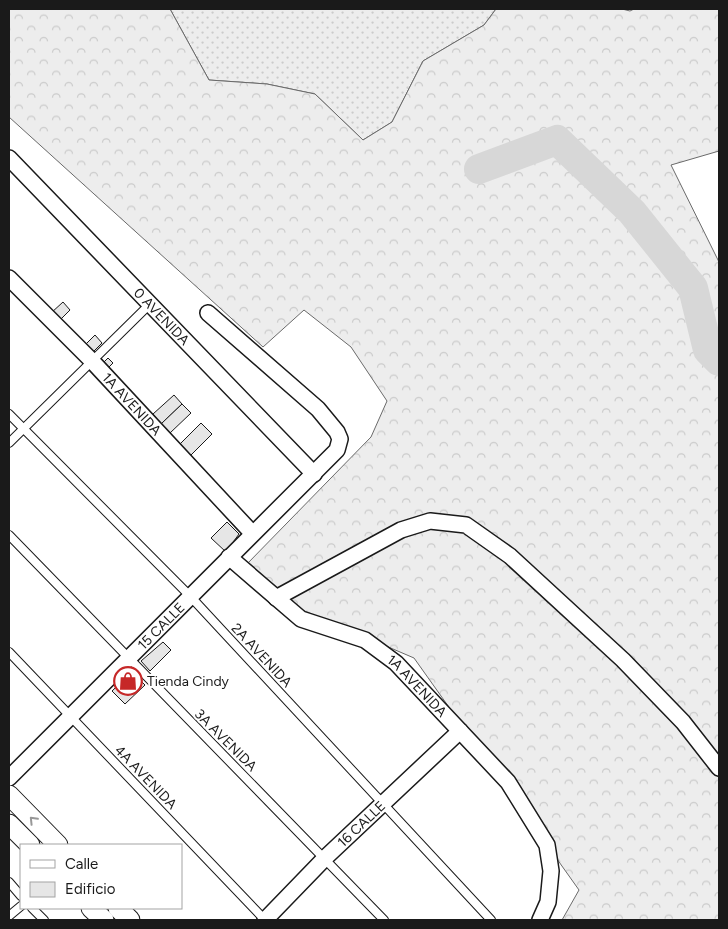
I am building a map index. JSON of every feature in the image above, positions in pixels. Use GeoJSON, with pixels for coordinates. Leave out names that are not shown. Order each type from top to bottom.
{"type":"FeatureCollection","features":[{"type":"Feature","properties":{"kind":"street","name":"0 AVENIDA"},"geometry":{"type":"LineString","coordinates":[[9,158],[314,474]]}},
{"type":"Feature","properties":{"kind":"street","name":"1A AVENIDA"},"geometry":{"type":"LineString","coordinates":[[9,278],[92,361],[252,534]]}},
{"type":"Feature","properties":{"kind":"street","name":"15 CALLE"},"geometry":{"type":"LineString","coordinates":[[9,778],[337,450],[340,439],[337,432],[318,409],[208,313]]}},
{"type":"Feature","properties":{"kind":"street"},"geometry":{"type":"LineString","coordinates":[[276,598],[401,530],[430,521],[466,525],[510,556],[623,660],[683,722],[719,768]]}},
{"type":"Feature","properties":{"kind":"street","name":"1A AVENIDA"},"geometry":{"type":"LineString","coordinates":[[229,558],[300,619],[365,640],[396,663],[508,782],[534,821],[547,845],[552,871],[548,902],[540,920]]}},
{"type":"Feature","properties":{"kind":"street","name":"16 CALLE"},"geometry":{"type":"LineString","coordinates":[[265,920],[325,858],[460,731]]}},
{"type":"Feature","properties":{"kind":"street"},"geometry":{"type":"LineString","coordinates":[[9,795],[57,844]]}},
{"type":"Feature","properties":{"kind":"street"},"geometry":{"type":"LineString","coordinates":[[9,824],[29,844]]}},
{"type":"Feature","properties":{"kind":"street"},"geometry":{"type":"LineString","coordinates":[[92,909],[104,920]]}},
{"type":"Feature","properties":{"kind":"street"},"geometry":{"type":"LineString","coordinates":[[119,909],[130,920]]}},
{"type":"Feature","properties":{"kind":"lane"},"geometry":{"type":"LineString","coordinates":[[9,443],[151,303]]}},
{"type":"Feature","properties":{"kind":"lane","name":"2A AVENIDA"},"geometry":{"type":"LineString","coordinates":[[9,414],[190,596],[491,920]]}},
{"type":"Feature","properties":{"kind":"lane","name":"3A AVENIDA"},"geometry":{"type":"LineString","coordinates":[[9,535],[384,920]]}},
{"type":"Feature","properties":{"kind":"lane","name":"4A AVENIDA"},"geometry":{"type":"LineString","coordinates":[[9,652],[265,920]]}},
{"type":"Feature","properties":{"kind":"lane"},"geometry":{"type":"LineString","coordinates":[[9,882],[20,895]]}},
{"type":"Feature","properties":{"kind":"lane"},"geometry":{"type":"LineString","coordinates":[[9,916],[20,907]]}},
{"type":"Feature","properties":{"kind":"lane"},"geometry":{"type":"LineString","coordinates":[[33,909],[44,920]]}},
{"type":"Feature","properties":{"kind":"green space"},"geometry":{"type":"Polygon","coordinates":[[[9,9],[170,9],[209,80],[267,84],[315,94],[363,140],[392,122],[423,61],[484,25],[496,9],[622,9],[630,11],[634,9],[719,9],[719,151],[671,165],[719,262],[719,920],[562,920],[579,890],[414,658],[302,610],[246,565],[371,437],[387,401],[351,347],[304,310],[263,347],[9,117],[9,9]]]}},
{"type":"Feature","properties":{"kind":"green space"},"geometry":{"type":"Polygon","coordinates":[[[170,9],[496,9],[484,25],[423,61],[392,122],[363,140],[315,94],[267,84],[209,80],[170,9]]]}},
{"type":"Feature","properties":{"kind":"building"},"geometry":{"type":"Polygon","coordinates":[[[63,302],[70,310],[59,321],[51,313],[63,302]]]}},
{"type":"Feature","properties":{"kind":"building"},"geometry":{"type":"Polygon","coordinates":[[[95,335],[102,343],[91,354],[84,346],[95,335]]]}},
{"type":"Feature","properties":{"kind":"building"},"geometry":{"type":"Polygon","coordinates":[[[108,358],[113,363],[107,369],[102,364],[108,358]]]}},
{"type":"Feature","properties":{"kind":"building"},"geometry":{"type":"Polygon","coordinates":[[[174,395],[182,404],[161,424],[153,414],[174,395]]]}},
{"type":"Feature","properties":{"kind":"building"},"geometry":{"type":"Polygon","coordinates":[[[182,404],[191,413],[170,433],[161,424],[182,404]]]}},
{"type":"Feature","properties":{"kind":"building"},"geometry":{"type":"Polygon","coordinates":[[[201,423],[212,434],[191,455],[180,444],[201,423]]]}},
{"type":"Feature","properties":{"kind":"building"},"geometry":{"type":"Polygon","coordinates":[[[227,522],[239,534],[226,552],[211,538],[227,522]]]}},
{"type":"Feature","properties":{"kind":"building"},"geometry":{"type":"Polygon","coordinates":[[[163,642],[171,650],[150,671],[141,661],[163,642]]]}},
{"type":"Feature","properties":{"kind":"building"},"geometry":{"type":"Polygon","coordinates":[[[132,672],[145,685],[125,704],[112,691],[132,672]]]}},
{"type":"Feature","properties":{"kind":"waterway"},"geometry":{"type":"LineString","coordinates":[[479,169],[557,140],[632,212],[693,288],[708,350],[719,361]]}},
{"type":"Feature","properties":{"kind":"place","name":"Tienda Cindy"},"geometry":{"type":"Point","coordinates":[128,681]}}]}
